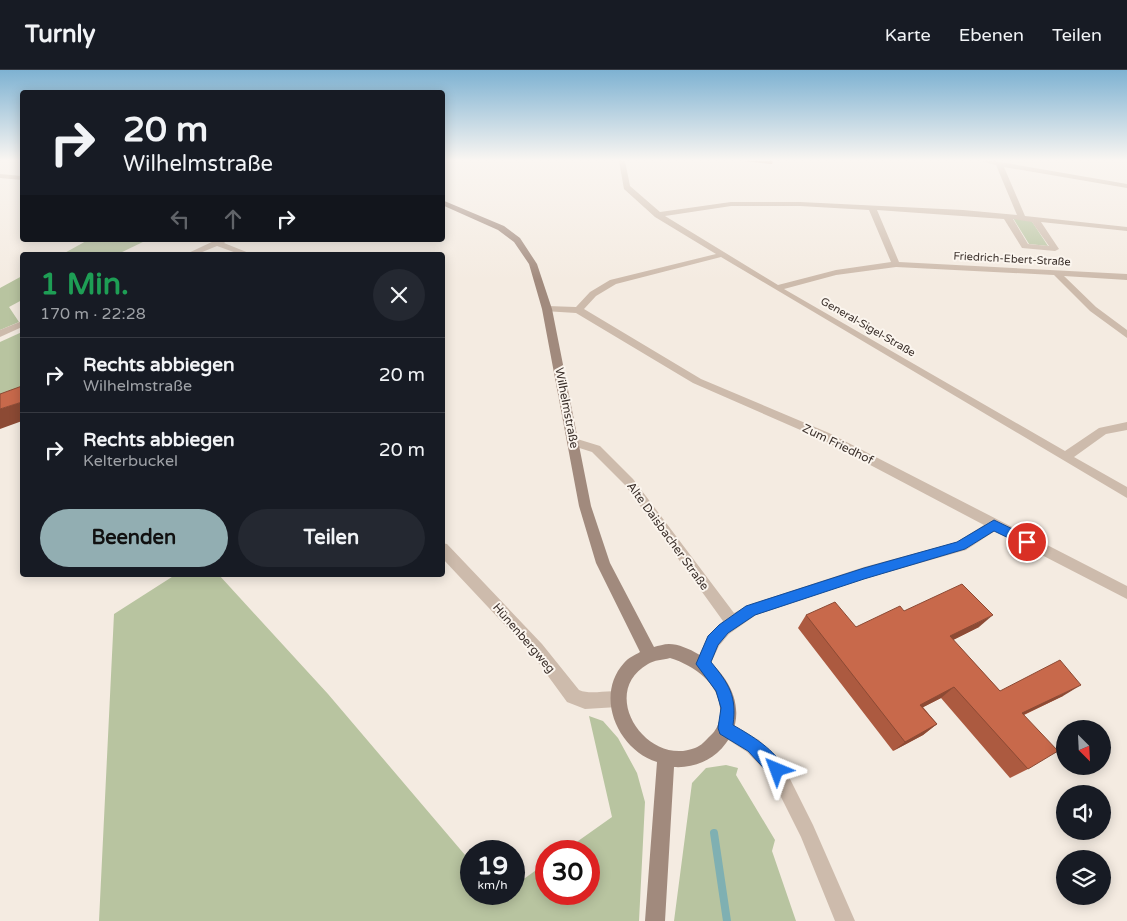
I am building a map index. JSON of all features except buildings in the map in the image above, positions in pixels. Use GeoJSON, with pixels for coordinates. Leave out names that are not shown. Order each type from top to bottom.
{"type":"FeatureCollection","features":[{"type":"Feature","properties":{"kind":"main road","name":"Wilhelmstraße"},"geometry":{"type":"LineString","coordinates":[[445,203],[484,218],[517,240],[533,264],[547,309],[585,506],[603,563],[649,654]]}},
{"type":"Feature","properties":{"kind":"main road"},"geometry":{"type":"LineString","coordinates":[[659,652],[679,653],[703,664],[723,687],[728,708],[725,728],[717,742],[706,752],[695,757],[680,759],[666,758],[649,751],[629,732],[619,712],[619,690],[625,674],[639,659],[659,652]]}},
{"type":"Feature","properties":{"kind":"main road"},"geometry":{"type":"LineString","coordinates":[[655,921],[666,758]]}},
{"type":"Feature","properties":{"kind":"street","name":"General-Sigel-Straße"},"geometry":{"type":"LineString","coordinates":[[643,201],[658,215],[721,255],[1127,493]]}},
{"type":"Feature","properties":{"kind":"street"},"geometry":{"type":"LineString","coordinates":[[1015,201],[1022,217]]}},
{"type":"Feature","properties":{"kind":"street"},"geometry":{"type":"LineString","coordinates":[[658,215],[731,204],[759,203],[1006,215],[1127,229]]}},
{"type":"Feature","properties":{"kind":"street"},"geometry":{"type":"LineString","coordinates":[[872,207],[896,264]]}},
{"type":"Feature","properties":{"kind":"street"},"geometry":{"type":"LineString","coordinates":[[1006,215],[1025,246],[1055,248],[1034,218]]}},
{"type":"Feature","properties":{"kind":"street"},"geometry":{"type":"LineString","coordinates":[[195,252],[218,242]]}},
{"type":"Feature","properties":{"kind":"street"},"geometry":{"type":"LineString","coordinates":[[222,242],[244,252]]}},
{"type":"Feature","properties":{"kind":"street"},"geometry":{"type":"LineString","coordinates":[[578,310],[593,294],[613,282],[721,255]]}},
{"type":"Feature","properties":{"kind":"street","name":"Friedrich-Ebert-Straße"},"geometry":{"type":"LineString","coordinates":[[777,288],[824,273],[859,267],[896,264],[1127,277]]}},
{"type":"Feature","properties":{"kind":"street"},"geometry":{"type":"LineString","coordinates":[[1056,273],[1093,310],[1127,335]]}},
{"type":"Feature","properties":{"kind":"street","name":"Zum Friedhof"},"geometry":{"type":"LineString","coordinates":[[547,309],[578,310],[697,381],[825,436],[1127,593]]}},
{"type":"Feature","properties":{"kind":"street"},"geometry":{"type":"LineString","coordinates":[[0,334],[20,325]]}},
{"type":"Feature","properties":{"kind":"street"},"geometry":{"type":"LineString","coordinates":[[1065,457],[1103,431],[1127,426]]}},
{"type":"Feature","properties":{"kind":"street","name":"Alte Daisbacher Straße"},"geometry":{"type":"LineString","coordinates":[[574,442],[596,449],[629,482],[732,622]]}},
{"type":"Feature","properties":{"kind":"street"},"geometry":{"type":"LineString","coordinates":[[703,664],[713,641],[732,622],[751,610],[961,546],[994,525]]}},
{"type":"Feature","properties":{"kind":"street","name":"Hünenbergweg"},"geometry":{"type":"LineString","coordinates":[[445,551],[537,649],[573,696],[585,701],[618,700]]}},
{"type":"Feature","properties":{"kind":"street"},"geometry":{"type":"LineString","coordinates":[[725,728],[753,746],[777,770],[807,831],[845,921]]}},
{"type":"Feature","properties":{"kind":"green space"},"geometry":{"type":"Polygon","coordinates":[[[1013,218],[1031,220],[1048,246],[1029,244],[1013,218]]]}},
{"type":"Feature","properties":{"kind":"green space"},"geometry":{"type":"Polygon","coordinates":[[[84,242],[143,242],[122,252],[66,252],[84,242]]]}},
{"type":"Feature","properties":{"kind":"green space"},"geometry":{"type":"Polygon","coordinates":[[[20,277],[20,301],[9,307],[19,322],[0,330],[0,288],[20,277]]]}},
{"type":"Feature","properties":{"kind":"green space"},"geometry":{"type":"Polygon","coordinates":[[[20,333],[20,394],[0,401],[0,342],[20,333]]]}},
{"type":"Feature","properties":{"kind":"green space"},"geometry":{"type":"Polygon","coordinates":[[[172,577],[221,577],[328,694],[460,849],[460,905],[525,905],[525,878],[535,871],[535,905],[600,905],[600,840],[580,840],[612,817],[589,716],[603,721],[618,738],[637,773],[645,802],[639,921],[99,921],[114,614],[172,577]]]}},
{"type":"Feature","properties":{"kind":"green space"},"geometry":{"type":"Polygon","coordinates":[[[726,765],[738,768],[736,775],[775,840],[772,851],[796,921],[674,921],[692,783],[706,768],[726,765]]]}},
{"type":"Feature","properties":{"kind":"waterway"},"geometry":{"type":"LineString","coordinates":[[714,833],[727,921]]}},
{"type":"Feature","properties":{"kind":"route"},"geometry":{"type":"LineString","coordinates":[[777,770],[753,746],[725,728],[728,708],[723,687],[710,669],[703,664],[713,641],[724,629],[751,610],[864,573],[961,546],[994,525],[1027,542]]}}]}
